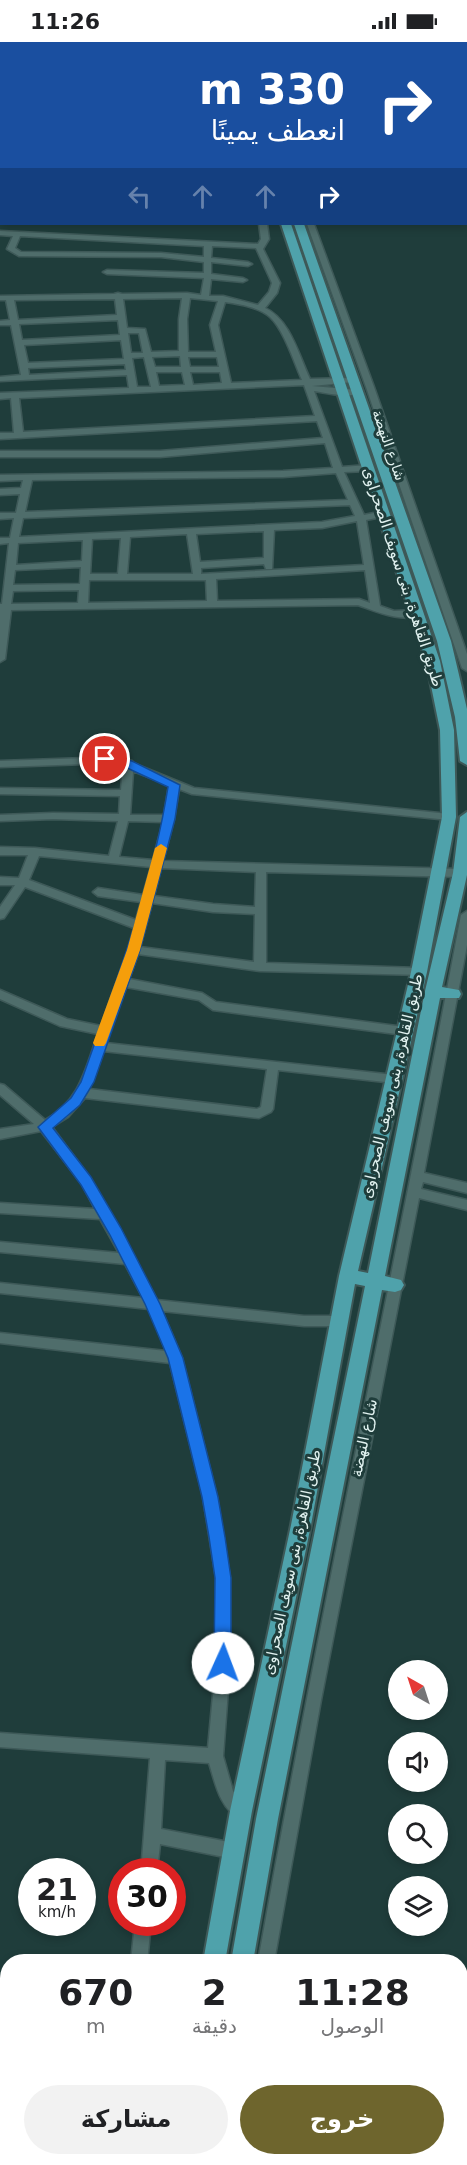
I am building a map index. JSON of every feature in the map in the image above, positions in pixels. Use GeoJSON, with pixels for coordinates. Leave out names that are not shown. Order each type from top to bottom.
{"type":"FeatureCollection","features":[{"type":"Feature","properties":{"kind":"main road","name":"طريق القاهرة, بنى سويف الصحراوى"},"geometry":{"type":"LineString","coordinates":[[286,225],[444,641],[462,717],[467,762]]}},
{"type":"Feature","properties":{"kind":"main road","name":"طريق القاهرة, بنى سويف الصحراوى"},"geometry":{"type":"LineString","coordinates":[[243,1954],[267,1819],[433,991],[464,865],[441,694],[418,613],[368,468],[348,386],[299,225]]}},
{"type":"Feature","properties":{"kind":"main road","name":"طريق القاهرة, بنى سويف الصحراوى"},"geometry":{"type":"LineString","coordinates":[[215,1954],[348,1276],[419,972],[439,872],[458,817]]}},
{"type":"Feature","properties":{"kind":"main road"},"geometry":{"type":"LineString","coordinates":[[433,991],[453,994]]}},
{"type":"Feature","properties":{"kind":"main road"},"geometry":{"type":"LineString","coordinates":[[348,1276],[395,1285]]}},
{"type":"Feature","properties":{"kind":"street"},"geometry":{"type":"LineString","coordinates":[[259,246],[265,239],[263,225]]}},
{"type":"Feature","properties":{"kind":"street","name":"شارع النهضة"},"geometry":{"type":"LineString","coordinates":[[310,225],[370,387],[467,668]]}},
{"type":"Feature","properties":{"kind":"street"},"geometry":{"type":"LineString","coordinates":[[0,232],[259,246]]}},
{"type":"Feature","properties":{"kind":"street"},"geometry":{"type":"LineString","coordinates":[[18,233],[11,249],[19,254],[161,255],[248,264],[262,256]]}},
{"type":"Feature","properties":{"kind":"street"},"geometry":{"type":"LineString","coordinates":[[105,295],[109,237]]}},
{"type":"Feature","properties":{"kind":"street"},"geometry":{"type":"LineString","coordinates":[[205,296],[209,276],[208,243]]}},
{"type":"Feature","properties":{"kind":"street"},"geometry":{"type":"LineString","coordinates":[[259,246],[276,283],[276,288],[261,307]]}},
{"type":"Feature","properties":{"kind":"street"},"geometry":{"type":"LineString","coordinates":[[236,300],[248,264]]}},
{"type":"Feature","properties":{"kind":"street"},"geometry":{"type":"LineString","coordinates":[[107,272],[209,276],[243,280]]}},
{"type":"Feature","properties":{"kind":"street"},"geometry":{"type":"LineString","coordinates":[[118,295],[133,390]]}},
{"type":"Feature","properties":{"kind":"street"},"geometry":{"type":"LineString","coordinates":[[187,295],[183,309],[182,354],[189,387]]}},
{"type":"Feature","properties":{"kind":"street"},"geometry":{"type":"LineString","coordinates":[[35,394],[24,366],[20,343],[5,297],[187,295],[236,300],[261,307],[272,314],[280,324],[308,385],[339,471],[361,519],[376,608]]}},
{"type":"Feature","properties":{"kind":"street"},"geometry":{"type":"LineString","coordinates":[[223,298],[214,325],[227,386]]}},
{"type":"Feature","properties":{"kind":"street"},"geometry":{"type":"LineString","coordinates":[[0,323],[121,317]]}},
{"type":"Feature","properties":{"kind":"street"},"geometry":{"type":"LineString","coordinates":[[20,343],[142,331],[156,388]]}},
{"type":"Feature","properties":{"kind":"street"},"geometry":{"type":"LineString","coordinates":[[24,366],[128,359],[149,355],[220,355]]}},
{"type":"Feature","properties":{"kind":"street"},"geometry":{"type":"LineString","coordinates":[[152,370],[223,369]]}},
{"type":"Feature","properties":{"kind":"street"},"geometry":{"type":"LineString","coordinates":[[0,379],[130,372]]}},
{"type":"Feature","properties":{"kind":"street"},"geometry":{"type":"LineString","coordinates":[[0,396],[189,387],[297,384],[348,386]]}},
{"type":"Feature","properties":{"kind":"street"},"geometry":{"type":"LineString","coordinates":[[15,395],[19,435]]}},
{"type":"Feature","properties":{"kind":"street"},"geometry":{"type":"LineString","coordinates":[[0,436],[319,418]]}},
{"type":"Feature","properties":{"kind":"street"},"geometry":{"type":"LineString","coordinates":[[0,454],[160,454],[327,440]]}},
{"type":"Feature","properties":{"kind":"street"},"geometry":{"type":"LineString","coordinates":[[0,478],[260,475],[368,468]]}},
{"type":"Feature","properties":{"kind":"street"},"geometry":{"type":"LineString","coordinates":[[0,659],[2,607],[8,588],[7,572],[28,477]]}},
{"type":"Feature","properties":{"kind":"street"},"geometry":{"type":"LineString","coordinates":[[0,492],[24,491]]}},
{"type":"Feature","properties":{"kind":"street"},"geometry":{"type":"LineString","coordinates":[[0,516],[354,502]]}},
{"type":"Feature","properties":{"kind":"street"},"geometry":{"type":"LineString","coordinates":[[0,541],[337,524],[384,514]]}},
{"type":"Feature","properties":{"kind":"street"},"geometry":{"type":"LineString","coordinates":[[268,527],[270,574]]}},
{"type":"Feature","properties":{"kind":"street"},"geometry":{"type":"LineString","coordinates":[[191,531],[197,577]]}},
{"type":"Feature","properties":{"kind":"street"},"geometry":{"type":"LineString","coordinates":[[122,577],[126,534]]}},
{"type":"Feature","properties":{"kind":"street"},"geometry":{"type":"LineString","coordinates":[[83,605],[84,564],[88,536]]}},
{"type":"Feature","properties":{"kind":"street"},"geometry":{"type":"LineString","coordinates":[[196,566],[269,561]]}},
{"type":"Feature","properties":{"kind":"street"},"geometry":{"type":"LineString","coordinates":[[7,572],[84,564]]}},
{"type":"Feature","properties":{"kind":"street"},"geometry":{"type":"LineString","coordinates":[[8,588],[122,577],[211,577],[369,567]]}},
{"type":"Feature","properties":{"kind":"street"},"geometry":{"type":"LineString","coordinates":[[211,577],[212,603]]}},
{"type":"Feature","properties":{"kind":"street"},"geometry":{"type":"LineString","coordinates":[[2,607],[359,602],[393,614],[418,613]]}},
{"type":"Feature","properties":{"kind":"street"},"geometry":{"type":"LineString","coordinates":[[0,764],[105,759],[128,763],[192,791],[458,817]]}},
{"type":"Feature","properties":{"kind":"street"},"geometry":{"type":"LineString","coordinates":[[113,859],[124,818],[128,763]]}},
{"type":"Feature","properties":{"kind":"street"},"geometry":{"type":"LineString","coordinates":[[0,1134],[45,1127],[65,1112],[82,1093],[134,950],[169,819],[174,785]]}},
{"type":"Feature","properties":{"kind":"street"},"geometry":{"type":"LineString","coordinates":[[0,790],[126,793]]}},
{"type":"Feature","properties":{"kind":"street"},"geometry":{"type":"LineString","coordinates":[[0,818],[169,819]]}},
{"type":"Feature","properties":{"kind":"street"},"geometry":{"type":"LineString","coordinates":[[0,851],[35,852],[156,864],[261,869],[439,872],[464,865]]}},
{"type":"Feature","properties":{"kind":"street"},"geometry":{"type":"LineString","coordinates":[[0,915],[23,882],[35,852]]}},
{"type":"Feature","properties":{"kind":"street"},"geometry":{"type":"LineString","coordinates":[[260,967],[261,869]]}},
{"type":"Feature","properties":{"kind":"street"},"geometry":{"type":"LineString","coordinates":[[0,881],[23,882],[140,926]]}},
{"type":"Feature","properties":{"kind":"street"},"geometry":{"type":"LineString","coordinates":[[98,892],[148,900],[262,911]]}},
{"type":"Feature","properties":{"kind":"street","name":"شارع النهضة"},"geometry":{"type":"LineString","coordinates":[[267,1954],[343,1538],[416,1192],[467,915]]}},
{"type":"Feature","properties":{"kind":"street"},"geometry":{"type":"LineString","coordinates":[[134,950],[260,967],[419,972]]}},
{"type":"Feature","properties":{"kind":"street"},"geometry":{"type":"LineString","coordinates":[[122,982],[202,997],[213,1006],[404,1031]]}},
{"type":"Feature","properties":{"kind":"street"},"geometry":{"type":"LineString","coordinates":[[0,994],[64,1023],[104,1031]]}},
{"type":"Feature","properties":{"kind":"street"},"geometry":{"type":"LineString","coordinates":[[98,1046],[393,1079]]}},
{"type":"Feature","properties":{"kind":"street"},"geometry":{"type":"LineString","coordinates":[[82,1093],[259,1114],[267,1109],[273,1066]]}},
{"type":"Feature","properties":{"kind":"street"},"geometry":{"type":"LineString","coordinates":[[2,1092],[45,1127],[86,1181],[153,1304],[175,1358],[210,1497],[223,1578],[223,1663],[215,1756],[227,1795],[241,1811]]}},
{"type":"Feature","properties":{"kind":"street"},"geometry":{"type":"LineString","coordinates":[[419,1176],[467,1188]]}},
{"type":"Feature","properties":{"kind":"street"},"geometry":{"type":"LineString","coordinates":[[416,1192],[467,1205]]}},
{"type":"Feature","properties":{"kind":"street"},"geometry":{"type":"LineString","coordinates":[[0,1208],[105,1214]]}},
{"type":"Feature","properties":{"kind":"street"},"geometry":{"type":"LineString","coordinates":[[0,1247],[129,1259]]}},
{"type":"Feature","properties":{"kind":"street"},"geometry":{"type":"LineString","coordinates":[[0,1288],[304,1321],[340,1321]]}},
{"type":"Feature","properties":{"kind":"street"},"geometry":{"type":"LineString","coordinates":[[0,1338],[175,1358]]}},
{"type":"Feature","properties":{"kind":"street"},"geometry":{"type":"LineString","coordinates":[[0,1740],[215,1756]]}},
{"type":"Feature","properties":{"kind":"street"},"geometry":{"type":"LineString","coordinates":[[151,1858],[159,1753]]}},
{"type":"Feature","properties":{"kind":"street"},"geometry":{"type":"LineString","coordinates":[[153,1835],[234,1851]]}},
{"type":"Feature","properties":{"kind":"street"},"geometry":{"type":"LineString","coordinates":[[139,1954],[141,1936]]}},
{"type":"Feature","properties":{"kind":"slow traffic"},"geometry":{"type":"LineString","coordinates":[[99,1043],[134,950],[161,848]]}},
{"type":"Feature","properties":{"kind":"route"},"geometry":{"type":"LineString","coordinates":[[105,759],[128,763],[174,785],[169,819],[134,950],[87,1082],[75,1102],[45,1127],[86,1181],[116,1232],[153,1304],[175,1358],[210,1497],[217,1537],[223,1578],[223,1663]]}}]}
